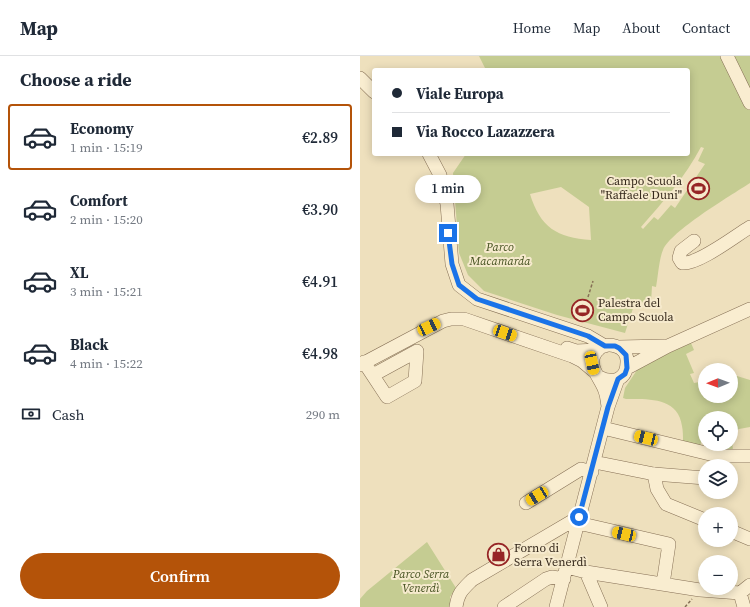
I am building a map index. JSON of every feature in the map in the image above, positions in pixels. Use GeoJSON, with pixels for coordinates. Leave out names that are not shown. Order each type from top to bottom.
{"type":"FeatureCollection","features":[{"type":"Feature","properties":{"kind":"street"},"geometry":{"type":"LineString","coordinates":[[727,56],[750,104]]}},
{"type":"Feature","properties":{"kind":"street"},"geometry":{"type":"LineString","coordinates":[[360,78],[372,90]]}},
{"type":"Feature","properties":{"kind":"street"},"geometry":{"type":"LineString","coordinates":[[430,156],[440,175],[447,204],[452,264],[459,285],[477,299],[588,336],[601,348]]}},
{"type":"Feature","properties":{"kind":"street"},"geometry":{"type":"LineString","coordinates":[[694,242],[680,251],[679,258],[682,263],[700,259],[750,227]]}},
{"type":"Feature","properties":{"kind":"street"},"geometry":{"type":"LineString","coordinates":[[627,368],[668,346],[750,309]]}},
{"type":"Feature","properties":{"kind":"street"},"geometry":{"type":"LineString","coordinates":[[450,313],[464,313],[576,351],[612,345],[619,348],[626,355],[627,368],[625,374],[618,379],[613,381],[606,380],[582,361],[572,356],[464,319],[451,319],[443,321],[362,364],[373,352],[427,322],[450,313]]}},
{"type":"Feature","properties":{"kind":"street"},"geometry":{"type":"LineString","coordinates":[[619,348],[643,342],[668,346]]}},
{"type":"Feature","properties":{"kind":"street"},"geometry":{"type":"LineString","coordinates":[[601,348],[594,356],[592,363],[605,391],[608,407]]}},
{"type":"Feature","properties":{"kind":"street"},"geometry":{"type":"LineString","coordinates":[[362,364],[373,375]]}},
{"type":"Feature","properties":{"kind":"street"},"geometry":{"type":"LineString","coordinates":[[556,607],[602,428],[618,379]]}},
{"type":"Feature","properties":{"kind":"street"},"geometry":{"type":"LineString","coordinates":[[602,428],[713,459]]}},
{"type":"Feature","properties":{"kind":"street"},"geometry":{"type":"LineString","coordinates":[[732,459],[750,456]]}},
{"type":"Feature","properties":{"kind":"street"},"geometry":{"type":"LineString","coordinates":[[526,503],[581,469],[593,467],[698,477]]}},
{"type":"Feature","properties":{"kind":"street"},"geometry":{"type":"LineString","coordinates":[[654,474],[658,489],[666,504],[698,517]]}},
{"type":"Feature","properties":{"kind":"street"},"geometry":{"type":"LineString","coordinates":[[456,607],[457,597],[463,588],[472,580],[578,520],[669,544],[663,584]]}},
{"type":"Feature","properties":{"kind":"street"},"geometry":{"type":"LineString","coordinates":[[738,534],[750,539]]}},
{"type":"Feature","properties":{"kind":"street"},"geometry":{"type":"LineString","coordinates":[[586,572],[601,607]]}},
{"type":"Feature","properties":{"kind":"street"},"geometry":{"type":"LineString","coordinates":[[504,607],[546,579],[565,573],[586,572],[700,590],[745,589],[744,607]]}},
{"type":"Feature","properties":{"kind":"path"},"geometry":{"type":"LineString","coordinates":[[588,297],[593,281]]}},
{"type":"Feature","properties":{"kind":"green space","name":"Parco Macamarda"},"geometry":{"type":"Polygon","coordinates":[[[479,56],[750,56],[750,183],[702,214],[677,233],[668,242],[663,250],[656,287],[652,286],[651,303],[635,302],[625,333],[557,315],[484,291],[468,275],[459,253],[453,173],[465,156],[690,156],[690,68],[485,68],[479,56]],[[701,147],[681,179],[641,227],[643,229],[654,217],[658,220],[671,205],[675,208],[705,164],[698,161],[704,148],[701,147]],[[561,187],[530,194],[539,215],[545,223],[552,229],[569,237],[591,240],[589,207],[561,187]]]}},
{"type":"Feature","properties":{"kind":"green space"},"geometry":{"type":"Polygon","coordinates":[[[691,343],[694,350],[686,354],[694,373],[690,374],[694,383],[698,382],[698,403],[738,403],[738,376],[750,380],[750,427],[738,430],[738,411],[698,411],[698,446],[683,442],[682,428],[675,410],[661,402],[623,398],[625,388],[637,370],[647,363],[691,343]]]}},
{"type":"Feature","properties":{"kind":"green space"},"geometry":{"type":"Polygon","coordinates":[[[727,451],[733,451],[733,453],[728,453],[727,451]]]}},
{"type":"Feature","properties":{"kind":"green space","name":"Parco Serra Venerdì"},"geometry":{"type":"Polygon","coordinates":[[[427,542],[456,588],[450,597],[450,607],[360,607],[360,599],[367,591],[427,542]]]}},
{"type":"Feature","properties":{"kind":"place","name":"Campo Scuola \"Raffaele Duni\""},"geometry":{"type":"Point","coordinates":[698,188]}},
{"type":"Feature","properties":{"kind":"place","name":"Palestra del Campo Scuola"},"geometry":{"type":"Point","coordinates":[582,310]}},
{"type":"Feature","properties":{"kind":"place","name":"Forno di Serra Venerdì"},"geometry":{"type":"Point","coordinates":[499,555]}},
{"type":"Feature","properties":{"kind":"route"},"geometry":{"type":"LineString","coordinates":[[448,233],[452,264],[459,285],[477,299],[588,336],[605,346],[615,346],[624,352],[628,359],[625,374],[618,379],[608,407],[579,517]]}}]}
